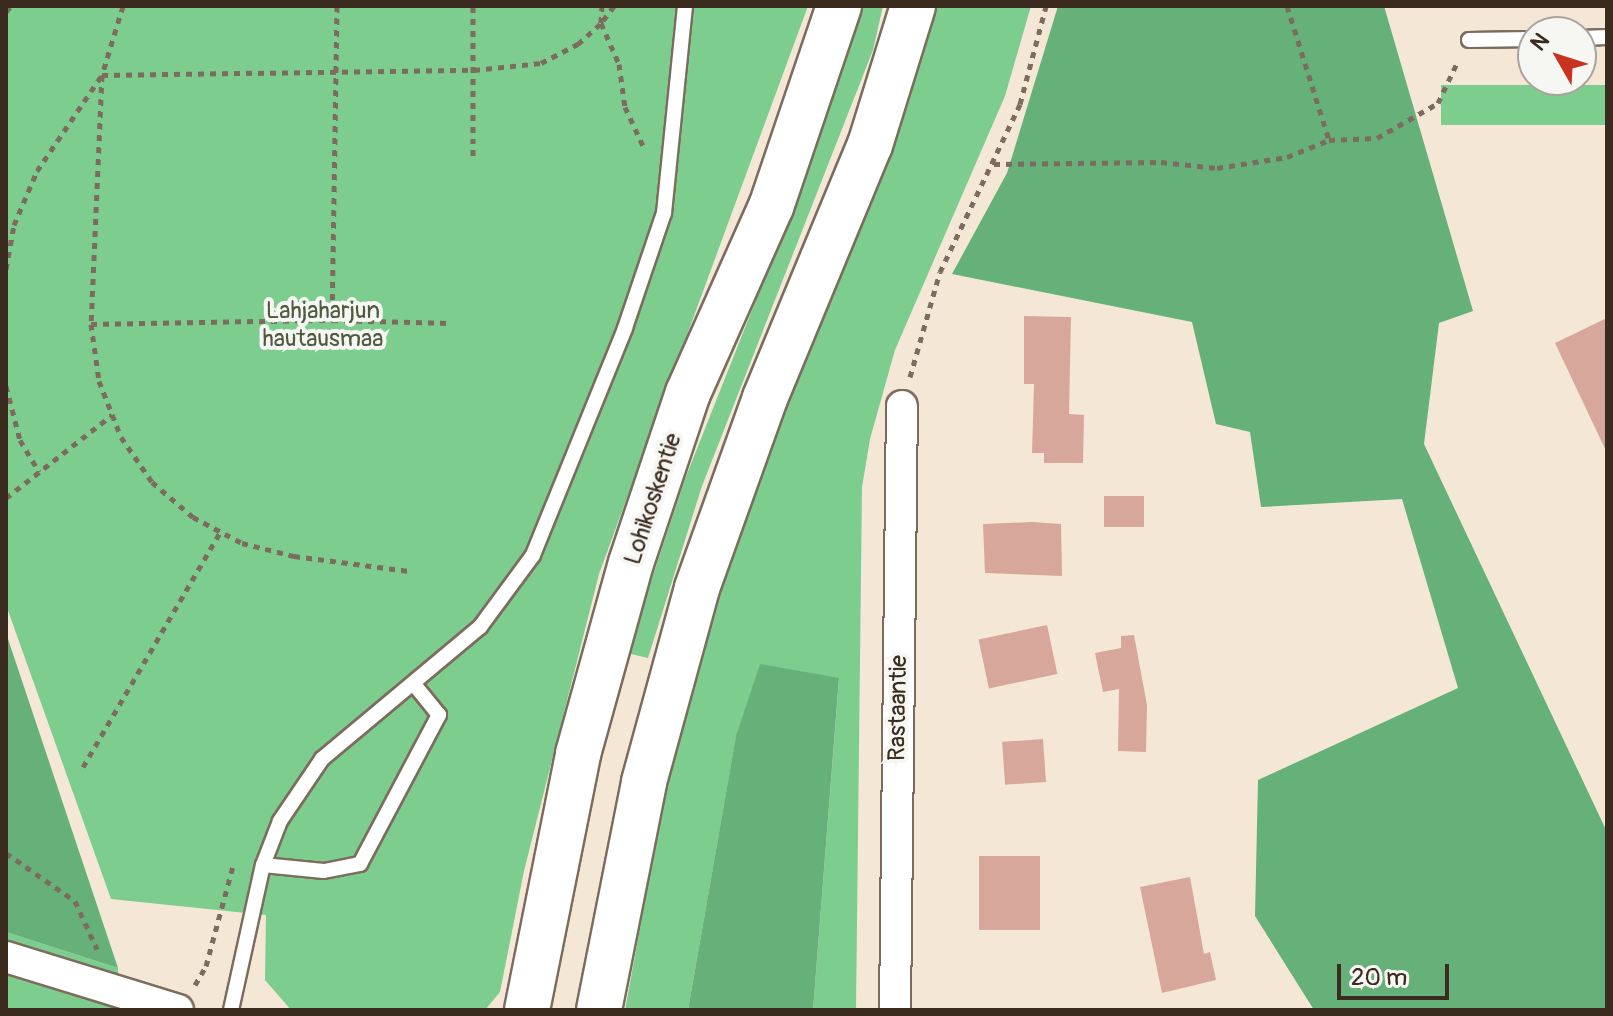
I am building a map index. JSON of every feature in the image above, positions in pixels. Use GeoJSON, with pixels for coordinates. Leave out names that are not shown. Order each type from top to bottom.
{"type":"FeatureCollection","features":[{"type":"Feature","properties":{"kind":"main road","name":"Lohikoskentie"},"geometry":{"type":"LineString","coordinates":[[527,1010],[578,754],[631,563],[688,393],[771,207],[839,6]]}},
{"type":"Feature","properties":{"kind":"main road"},"geometry":{"type":"LineString","coordinates":[[599,1010],[644,782],[697,588],[765,398],[870,145],[913,6]]}},
{"type":"Feature","properties":{"kind":"street","name":"Rastaantie"},"geometry":{"type":"LineString","coordinates":[[895,1010],[902,406]]}},
{"type":"Feature","properties":{"kind":"street"},"geometry":{"type":"LineString","coordinates":[[6,957],[113,987],[185,1003]]}},
{"type":"Feature","properties":{"kind":"lane"},"geometry":{"type":"LineString","coordinates":[[231,1010],[263,865],[280,821],[322,759],[480,627],[533,555],[571,467],[664,213],[685,6]]}},
{"type":"Feature","properties":{"kind":"lane"},"geometry":{"type":"LineString","coordinates":[[1469,40],[1517,39]]}},
{"type":"Feature","properties":{"kind":"lane"},"geometry":{"type":"LineString","coordinates":[[263,865],[324,871],[360,864],[439,715],[413,683]]}},
{"type":"Feature","properties":{"kind":"path"},"geometry":{"type":"LineString","coordinates":[[6,12],[11,6]]}},
{"type":"Feature","properties":{"kind":"path"},"geometry":{"type":"LineString","coordinates":[[123,6],[102,75],[91,324],[99,381],[112,415],[152,482],[193,517],[242,543],[294,556],[409,571]]}},
{"type":"Feature","properties":{"kind":"path"},"geometry":{"type":"LineString","coordinates":[[332,320],[337,6]]}},
{"type":"Feature","properties":{"kind":"path"},"geometry":{"type":"LineString","coordinates":[[473,6],[473,156]]}},
{"type":"Feature","properties":{"kind":"path"},"geometry":{"type":"LineString","coordinates":[[602,6],[601,23],[619,64],[625,107],[648,160]]}},
{"type":"Feature","properties":{"kind":"path"},"geometry":{"type":"LineString","coordinates":[[102,75],[338,69],[474,70],[541,63],[578,44],[614,6]]}},
{"type":"Feature","properties":{"kind":"path"},"geometry":{"type":"LineString","coordinates":[[1287,6],[1329,140]]}},
{"type":"Feature","properties":{"kind":"path"},"geometry":{"type":"LineString","coordinates":[[994,164],[1161,162],[1217,168],[1287,157],[1329,140],[1377,138],[1438,103],[1469,40]]}},
{"type":"Feature","properties":{"kind":"path"},"geometry":{"type":"LineString","coordinates":[[6,269],[14,225],[37,171],[102,75]]}},
{"type":"Feature","properties":{"kind":"path"},"geometry":{"type":"LineString","coordinates":[[91,324],[332,320],[451,323]]}},
{"type":"Feature","properties":{"kind":"path"},"geometry":{"type":"LineString","coordinates":[[6,386],[20,440],[39,472]]}},
{"type":"Feature","properties":{"kind":"path"},"geometry":{"type":"LineString","coordinates":[[6,498],[112,415]]}},
{"type":"Feature","properties":{"kind":"path"},"geometry":{"type":"LineString","coordinates":[[83,767],[221,531]]}},
{"type":"Feature","properties":{"kind":"path"},"geometry":{"type":"LineString","coordinates":[[6,853],[75,901],[113,987]]}},
{"type":"Feature","properties":{"kind":"path"},"geometry":{"type":"LineString","coordinates":[[185,1003],[206,966],[238,853]]}},
{"type":"Feature","properties":{"kind":"green space","name":"Lahjaharjun hautausmaa"},"geometry":{"type":"Polygon","coordinates":[[[6,6],[808,6],[599,574],[524,871],[500,992],[485,1010],[291,1010],[265,980],[266,915],[111,899],[6,605],[6,6]]]}},
{"type":"Feature","properties":{"kind":"green space"},"geometry":{"type":"Polygon","coordinates":[[[860,6],[883,6],[873,50],[702,486],[648,658],[627,653],[685,479],[785,227],[860,6]]]}},
{"type":"Feature","properties":{"kind":"green space"},"geometry":{"type":"Polygon","coordinates":[[[935,6],[1031,6],[1005,96],[895,350],[870,439],[862,487],[856,1010],[813,1010],[839,679],[736,737],[688,1010],[625,1010],[666,786],[719,592],[781,414],[890,156],[935,6]]]}},
{"type":"Feature","properties":{"kind":"green space"},"geometry":{"type":"Polygon","coordinates":[[[1058,6],[1384,6],[1473,311],[1439,323],[1424,444],[1607,832],[1607,1010],[1314,1010],[1255,916],[1258,780],[1458,688],[1402,499],[1261,507],[1250,432],[1216,424],[1192,322],[952,274],[1007,173],[1058,6]]]}},
{"type":"Feature","properties":{"kind":"green space"},"geometry":{"type":"Polygon","coordinates":[[[1441,85],[1517,85],[1517,96],[1597,96],[1597,85],[1607,85],[1607,125],[1441,125],[1441,85]]]}},
{"type":"Feature","properties":{"kind":"green space"},"geometry":{"type":"Polygon","coordinates":[[[6,633],[118,968],[6,932],[6,633]]]}},
{"type":"Feature","properties":{"kind":"green space"},"geometry":{"type":"Polygon","coordinates":[[[760,664],[839,678],[813,1010],[688,1010],[736,736],[760,664]]]}},
{"type":"Feature","properties":{"kind":"green space"},"geometry":{"type":"Polygon","coordinates":[[[6,932],[118,968],[120,1010],[6,1010],[6,932]]]}},
{"type":"Feature","properties":{"kind":"building"},"geometry":{"type":"Polygon","coordinates":[[[1024,316],[1071,317],[1069,414],[1084,415],[1083,463],[1044,463],[1044,453],[1032,453],[1034,384],[1024,384],[1024,316]]]}},
{"type":"Feature","properties":{"kind":"building"},"geometry":{"type":"Polygon","coordinates":[[[1607,318],[1607,453],[1555,343],[1607,318]]]}},
{"type":"Feature","properties":{"kind":"building"},"geometry":{"type":"Polygon","coordinates":[[[1104,496],[1144,496],[1144,527],[1104,527],[1104,496]]]}},
{"type":"Feature","properties":{"kind":"building"},"geometry":{"type":"Polygon","coordinates":[[[983,524],[1061,524],[1062,576],[985,573],[983,524]]]}},
{"type":"Feature","properties":{"kind":"building"},"geometry":{"type":"Polygon","coordinates":[[[1047,625],[1057,674],[989,688],[979,640],[1047,625]]]}},
{"type":"Feature","properties":{"kind":"building"},"geometry":{"type":"Polygon","coordinates":[[[1134,635],[1147,705],[1146,752],[1118,751],[1119,689],[1103,692],[1095,653],[1121,648],[1121,636],[1134,635]]]}},
{"type":"Feature","properties":{"kind":"building"},"geometry":{"type":"Polygon","coordinates":[[[1043,739],[1046,782],[1005,785],[1002,742],[1043,739]]]}},
{"type":"Feature","properties":{"kind":"building"},"geometry":{"type":"Polygon","coordinates":[[[979,856],[1040,856],[1040,930],[979,930],[979,856]]]}},
{"type":"Feature","properties":{"kind":"building"},"geometry":{"type":"Polygon","coordinates":[[[1190,877],[1204,954],[1210,952],[1216,980],[1162,993],[1140,887],[1190,877]]]}}]}
